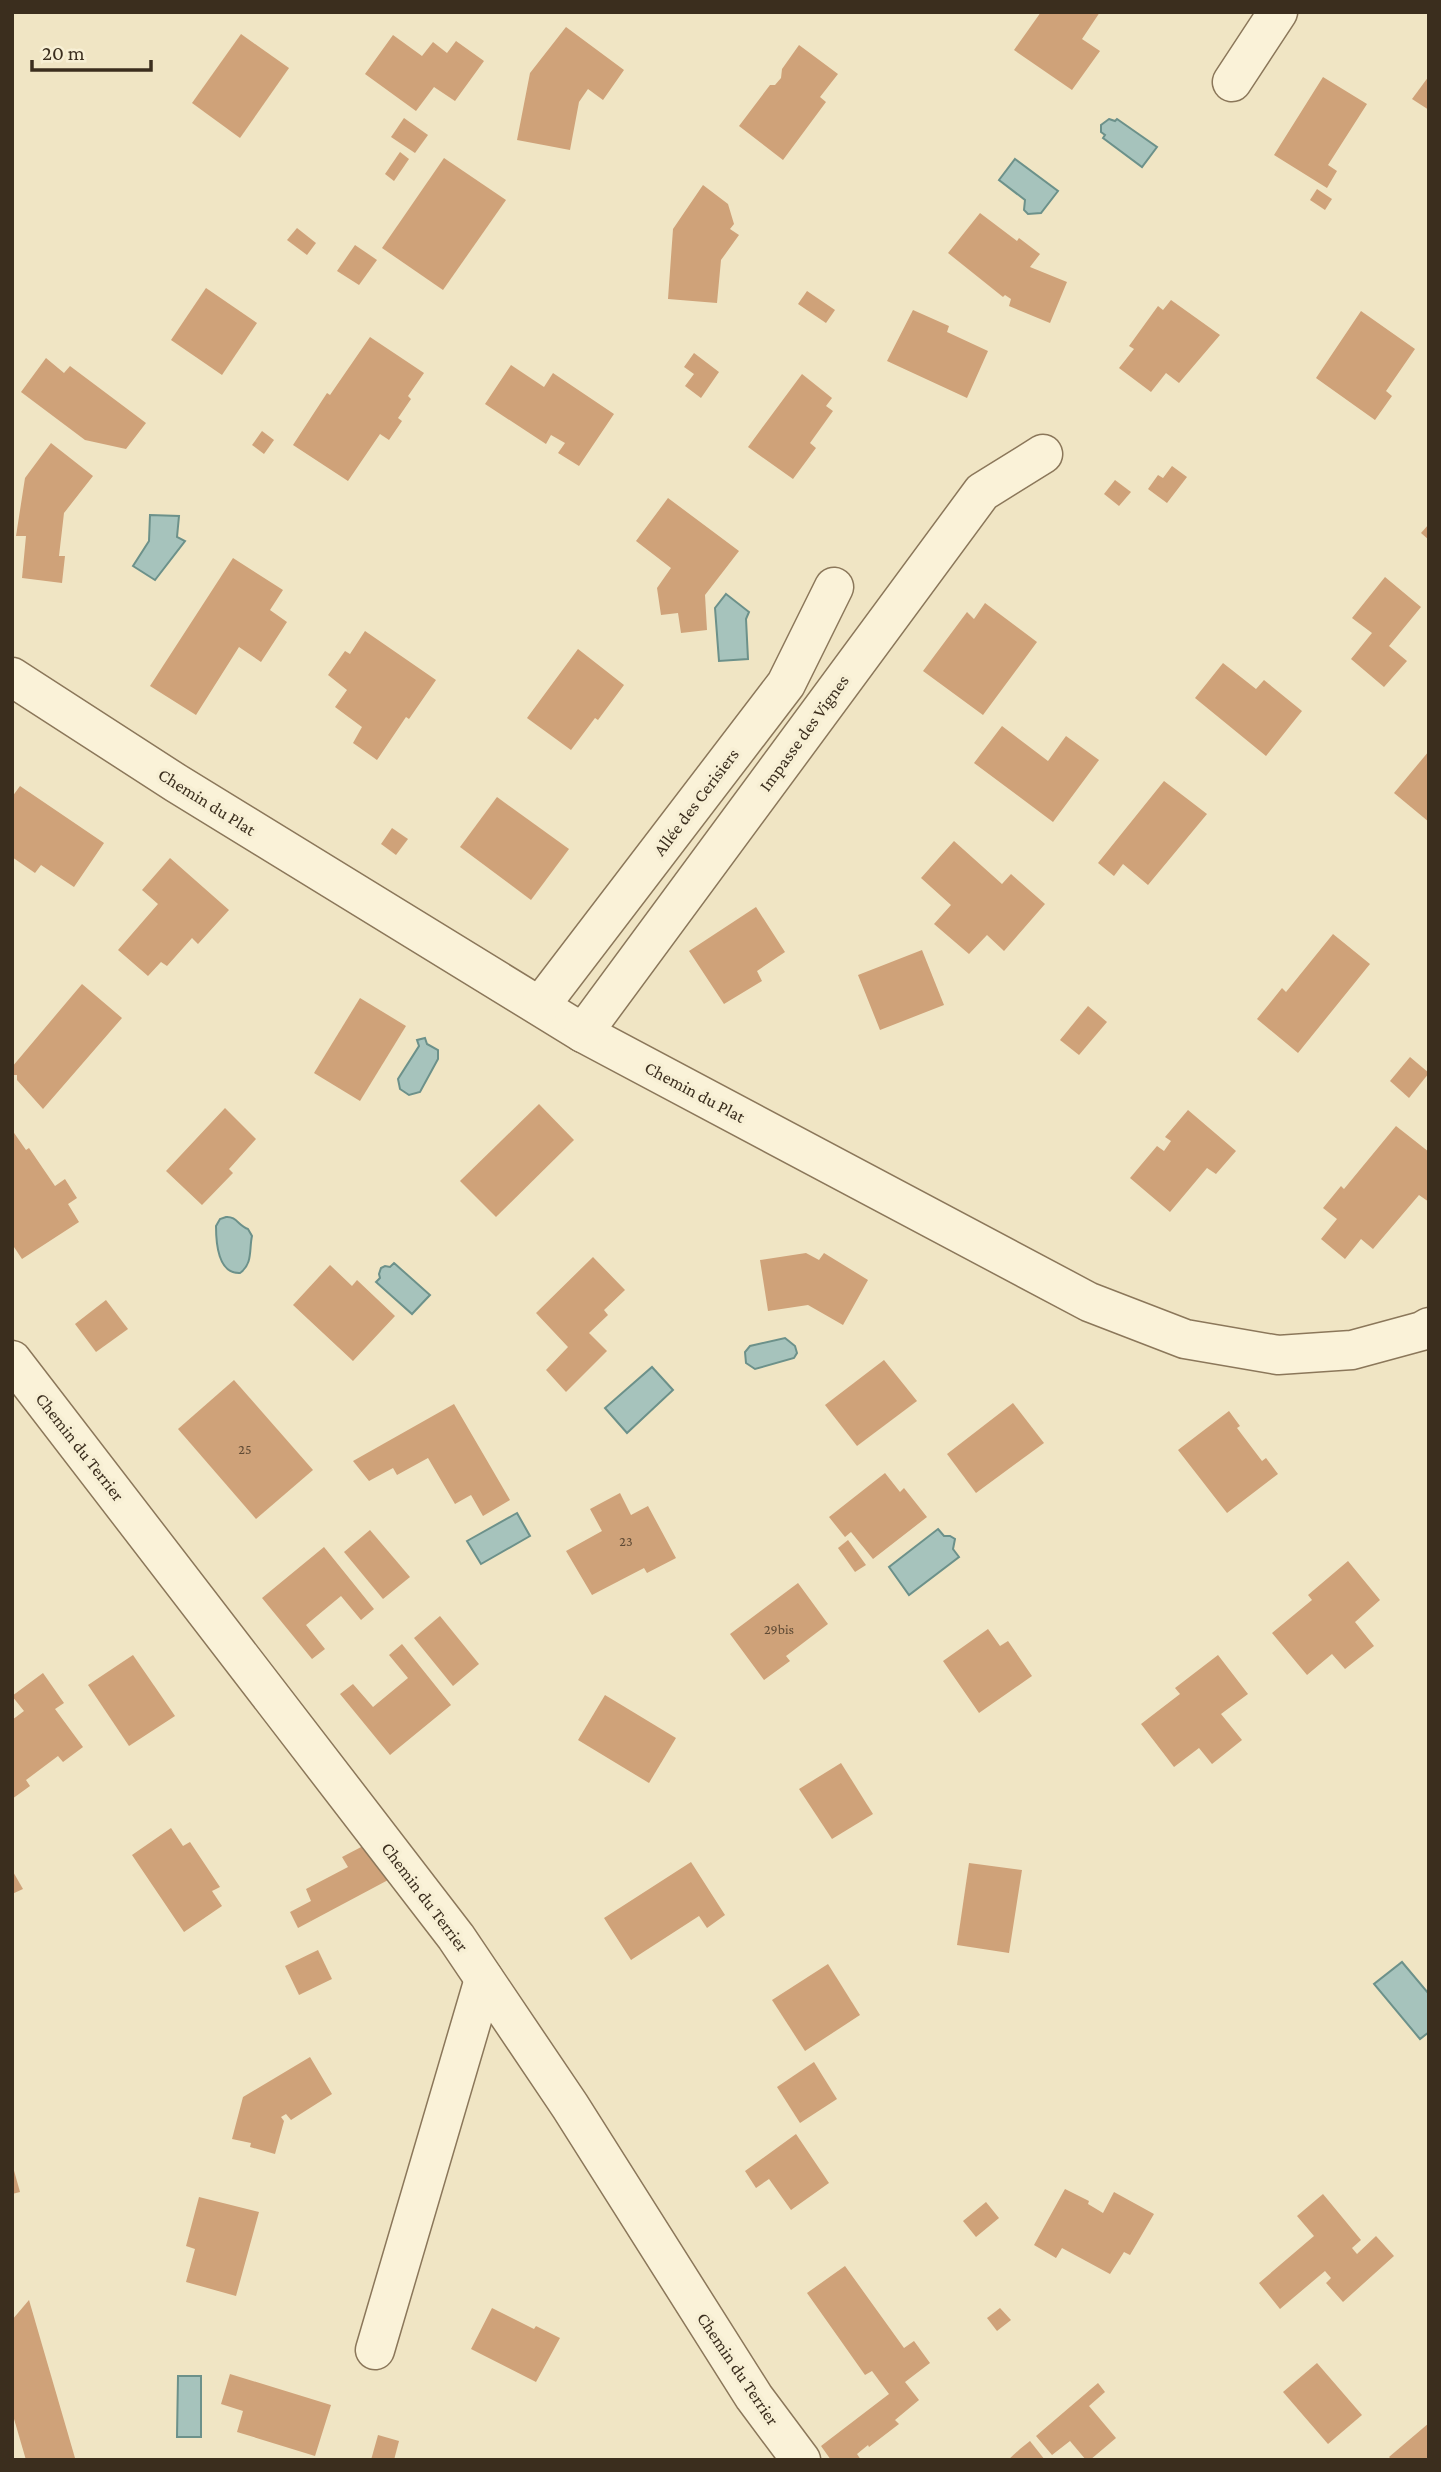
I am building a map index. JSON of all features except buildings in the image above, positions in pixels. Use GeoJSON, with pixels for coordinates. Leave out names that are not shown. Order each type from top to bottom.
{"type":"FeatureCollection","features":[{"type":"Feature","properties":{"kind":"street"},"geometry":{"type":"LineString","coordinates":[[1232,82],[1278,12]]}},
{"type":"Feature","properties":{"kind":"street","name":"Impasse des Vignes"},"geometry":{"type":"LineString","coordinates":[[583,1033],[982,492],[1043,454]]}},
{"type":"Feature","properties":{"kind":"street","name":"Allée des Cerisiers"},"geometry":{"type":"LineString","coordinates":[[540,1006],[786,684],[834,587]]}},
{"type":"Feature","properties":{"kind":"street","name":"Chemin du Plat"},"geometry":{"type":"LineString","coordinates":[[12,677],[176,783],[583,1033],[1089,1302],[1185,1339],[1278,1355],[1352,1350],[1429,1327]]}},
{"type":"Feature","properties":{"kind":"street","name":"Chemin du Terrier"},"geometry":{"type":"LineString","coordinates":[[12,1360],[456,1937],[570,2106],[754,2397],[801,2460]]}},
{"type":"Feature","properties":{"kind":"street"},"geometry":{"type":"LineString","coordinates":[[375,2350],[484,1979]]}},
{"type":"Feature","properties":{"kind":"water"},"geometry":{"type":"Polygon","coordinates":[[[1109,119],[1117,119],[1157,147],[1142,167],[1103,138],[1105,135],[1101,132],[1101,125],[1109,119]]]}},
{"type":"Feature","properties":{"kind":"water"},"geometry":{"type":"Polygon","coordinates":[[[1015,159],[1058,191],[1041,213],[1028,214],[1024,210],[1025,200],[999,180],[1015,159]]]}},
{"type":"Feature","properties":{"kind":"water"},"geometry":{"type":"Polygon","coordinates":[[[150,515],[179,516],[177,537],[185,541],[155,580],[133,566],[149,541],[150,515]]]}},
{"type":"Feature","properties":{"kind":"water"},"geometry":{"type":"Polygon","coordinates":[[[726,594],[749,612],[746,619],[748,659],[719,661],[715,608],[726,594]]]}},
{"type":"Feature","properties":{"kind":"water"},"geometry":{"type":"Polygon","coordinates":[[[425,1038],[427,1044],[438,1050],[438,1059],[420,1092],[409,1095],[400,1089],[398,1079],[419,1046],[417,1040],[425,1038]]]}},
{"type":"Feature","properties":{"kind":"water"},"geometry":{"type":"Polygon","coordinates":[[[226,1217],[248,1229],[252,1236],[249,1261],[240,1273],[227,1268],[218,1249],[216,1226],[220,1219],[226,1217]]]}},
{"type":"Feature","properties":{"kind":"water"},"geometry":{"type":"Polygon","coordinates":[[[394,1263],[430,1295],[412,1314],[376,1282],[380,1278],[381,1268],[390,1267],[394,1263]]]}},
{"type":"Feature","properties":{"kind":"water"},"geometry":{"type":"Polygon","coordinates":[[[785,1338],[795,1346],[797,1353],[794,1358],[755,1369],[746,1363],[745,1352],[750,1346],[785,1338]]]}},
{"type":"Feature","properties":{"kind":"water"},"geometry":{"type":"Polygon","coordinates":[[[652,1367],[673,1390],[627,1433],[605,1408],[652,1367]]]}},
{"type":"Feature","properties":{"kind":"water"},"geometry":{"type":"Polygon","coordinates":[[[517,1513],[530,1536],[481,1564],[467,1541],[517,1513]]]}},
{"type":"Feature","properties":{"kind":"water"},"geometry":{"type":"Polygon","coordinates":[[[938,1529],[944,1536],[955,1539],[953,1549],[959,1557],[909,1595],[889,1567],[938,1529]]]}},
{"type":"Feature","properties":{"kind":"water"},"geometry":{"type":"Polygon","coordinates":[[[1402,1962],[1429,1994],[1429,2032],[1420,2039],[1374,1984],[1402,1962]]]}},
{"type":"Feature","properties":{"kind":"water"},"geometry":{"type":"Polygon","coordinates":[[[178,2376],[201,2376],[201,2437],[177,2437],[178,2376]]]}}]}
